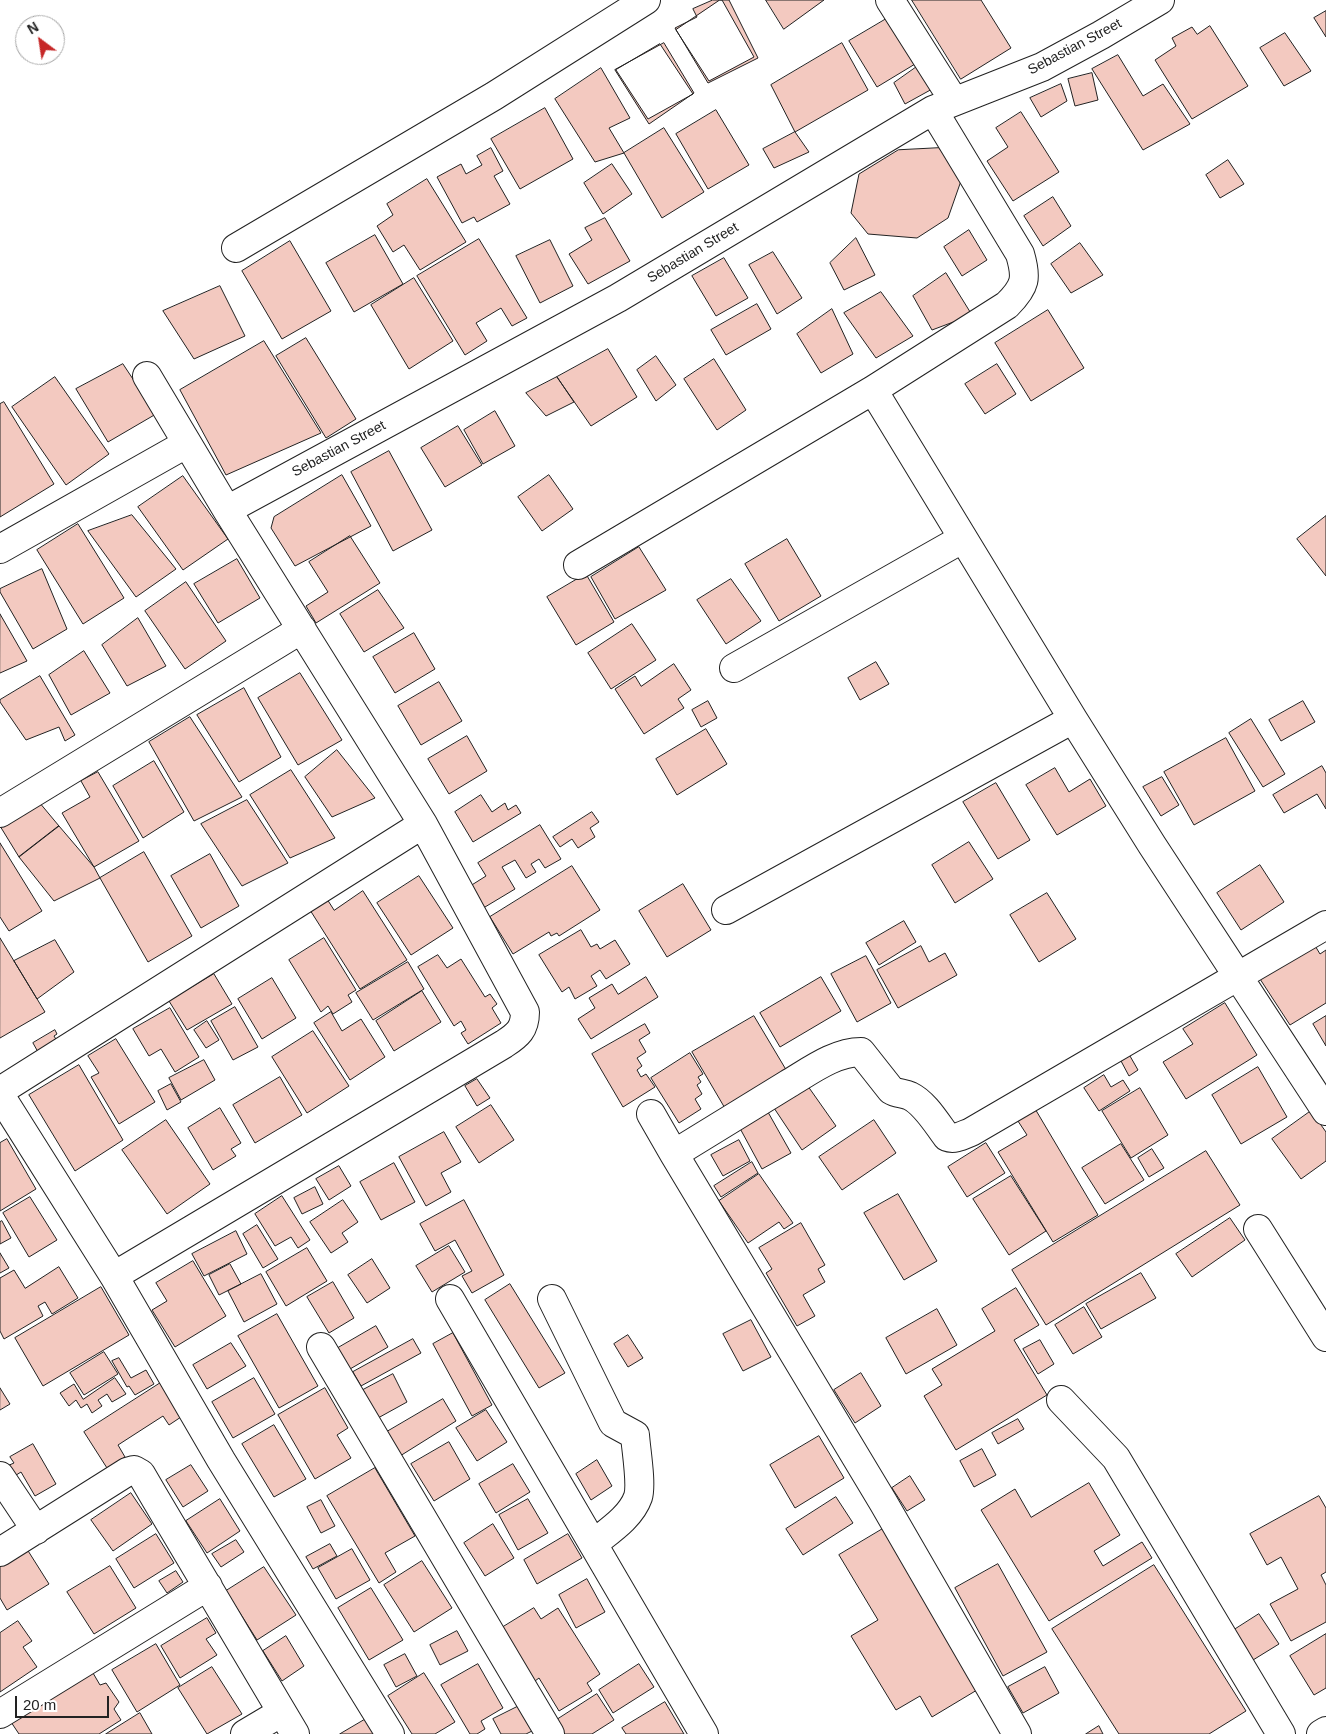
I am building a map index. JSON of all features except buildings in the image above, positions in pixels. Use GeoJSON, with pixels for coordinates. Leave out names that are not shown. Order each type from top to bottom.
{"type":"FeatureCollection","features":[{"type":"Feature","properties":{"kind":"street"},"geometry":{"type":"LineString","coordinates":[[236,248],[494,96],[646,0]]}},
{"type":"Feature","properties":{"kind":"street"},"geometry":{"type":"LineString","coordinates":[[578,564],[872,390],[1007,305],[1018,294],[1025,271],[1020,254],[890,0]]}},
{"type":"Feature","properties":{"kind":"street","name":"Sebastian Street"},"geometry":{"type":"LineString","coordinates":[[227,510],[618,298],[943,105],[1042,67],[1160,0]]}},
{"type":"Feature","properties":{"kind":"street"},"geometry":{"type":"LineString","coordinates":[[114,1276],[504,1044],[516,1036],[525,1023],[525,1012],[423,824],[186,444],[147,376]]}},
{"type":"Feature","properties":{"kind":"street"},"geometry":{"type":"LineString","coordinates":[[872,390],[1073,720],[1238,978],[1326,1111]]}},
{"type":"Feature","properties":{"kind":"street"},"geometry":{"type":"LineString","coordinates":[[0,549],[186,444]]}},
{"type":"Feature","properties":{"kind":"street"},"geometry":{"type":"LineString","coordinates":[[734,668],[962,539]]}},
{"type":"Feature","properties":{"kind":"street"},"geometry":{"type":"LineString","coordinates":[[0,813],[302,629]]}},
{"type":"Feature","properties":{"kind":"street"},"geometry":{"type":"LineString","coordinates":[[726,910],[1073,720]]}},
{"type":"Feature","properties":{"kind":"street"},"geometry":{"type":"LineString","coordinates":[[0,1091],[423,824]]}},
{"type":"Feature","properties":{"kind":"street"},"geometry":{"type":"LineString","coordinates":[[674,1154],[760,1100],[824,1063],[852,1052],[861,1052],[891,1090],[916,1100],[947,1137],[952,1139],[959,1137],[1326,926]]}},
{"type":"Feature","properties":{"kind":"street"},"geometry":{"type":"LineString","coordinates":[[0,1095],[114,1276],[221,1460],[390,1734]]}},
{"type":"Feature","properties":{"kind":"street"},"geometry":{"type":"LineString","coordinates":[[651,1114],[883,1502],[1017,1734]]}},
{"type":"Feature","properties":{"kind":"street"},"geometry":{"type":"LineString","coordinates":[[1258,1229],[1326,1337]]}},
{"type":"Feature","properties":{"kind":"street"},"geometry":{"type":"LineString","coordinates":[[450,1299],[704,1734]]}},
{"type":"Feature","properties":{"kind":"street"},"geometry":{"type":"LineString","coordinates":[[552,1299],[613,1424],[635,1435],[639,1476],[638,1496],[626,1517],[593,1544]]}},
{"type":"Feature","properties":{"kind":"street"},"geometry":{"type":"LineString","coordinates":[[321,1347],[550,1734]]}},
{"type":"Feature","properties":{"kind":"street"},"geometry":{"type":"LineString","coordinates":[[1061,1400],[1116,1458],[1281,1734]]}},
{"type":"Feature","properties":{"kind":"street"},"geometry":{"type":"LineString","coordinates":[[0,1552],[127,1472],[134,1470],[140,1474],[289,1723],[246,1734]]}},
{"type":"Feature","properties":{"kind":"street"},"geometry":{"type":"LineString","coordinates":[[0,1476],[36,1530]]}},
{"type":"Feature","properties":{"kind":"street"},"geometry":{"type":"LineString","coordinates":[[0,1714],[208,1586]]}},
{"type":"Feature","properties":{"kind":"street"},"geometry":{"type":"LineString","coordinates":[[1321,1734],[1326,1731]]}}]}
